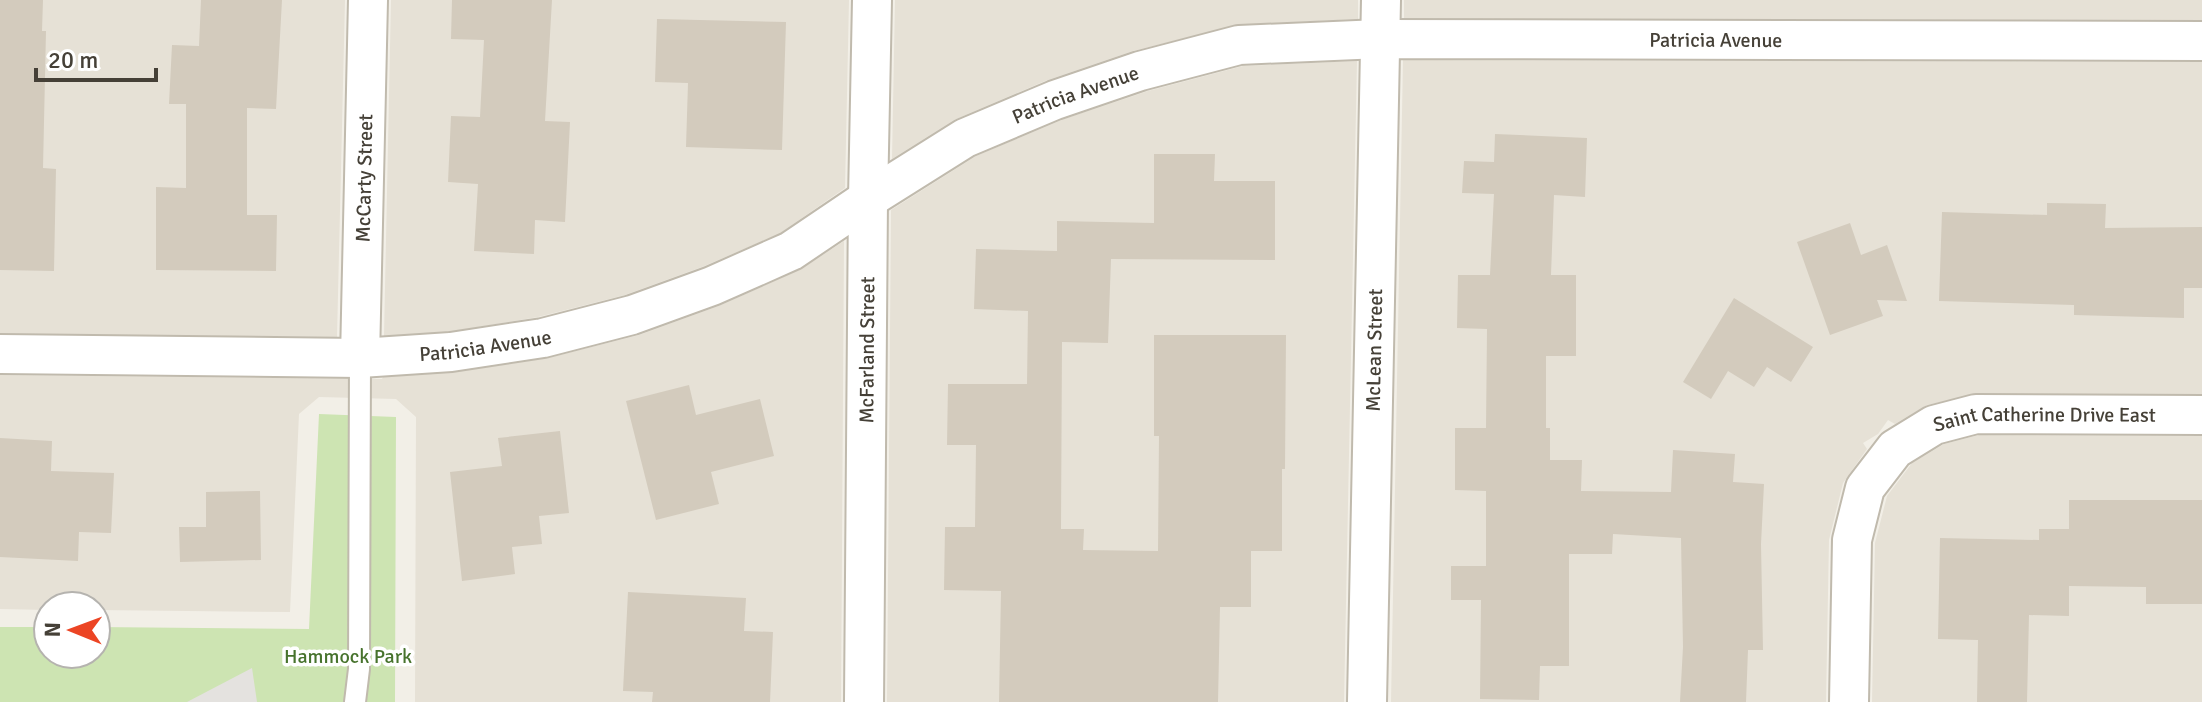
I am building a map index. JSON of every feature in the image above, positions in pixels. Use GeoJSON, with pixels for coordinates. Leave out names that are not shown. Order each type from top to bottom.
{"type":"FeatureCollection","features":[{"type":"Feature","properties":{"kind":"street","name":"McCarty Street"},"geometry":{"type":"LineString","coordinates":[[360,358],[368,0]]}},
{"type":"Feature","properties":{"kind":"street","name":"McFarland Street"},"geometry":{"type":"LineString","coordinates":[[864,702],[872,0]]}},
{"type":"Feature","properties":{"kind":"street","name":"McLean Street"},"geometry":{"type":"LineString","coordinates":[[1367,702],[1381,0]]}},
{"type":"Feature","properties":{"kind":"street","name":"Patricia Avenue"},"geometry":{"type":"LineString","coordinates":[[0,354],[360,358],[466,350],[543,338],[632,315],[712,286],[791,251],[965,138],[1055,100],[1140,71],[1239,45],[1380,39],[2202,41]]}},
{"type":"Feature","properties":{"kind":"street","name":"Saint Catherine Drive East"},"geometry":{"type":"LineString","coordinates":[[1849,702],[1852,540],[1865,488],[1895,449],[1934,425],[1976,414],[2202,415]]}},
{"type":"Feature","properties":{"kind":"lane"},"geometry":{"type":"LineString","coordinates":[[355,702],[359,669],[360,358]]}},
{"type":"Feature","properties":{"kind":"shaded area"},"geometry":{"type":"Polygon","coordinates":[[[0,0],[345,0],[337,337],[0,334],[0,0]]]}},
{"type":"Feature","properties":{"kind":"shaded area"},"geometry":{"type":"Polygon","coordinates":[[[391,0],[849,0],[845,188],[779,234],[625,295],[538,317],[448,332],[384,336],[391,0]]]}},
{"type":"Feature","properties":{"kind":"shaded area"},"geometry":{"type":"Polygon","coordinates":[[[895,0],[1358,0],[1358,19],[1237,25],[1133,51],[1045,81],[954,120],[892,159],[895,0]]]}},
{"type":"Feature","properties":{"kind":"shaded area"},"geometry":{"type":"Polygon","coordinates":[[[1404,0],[2202,0],[2202,20],[1404,19],[1404,0]]]}},
{"type":"Feature","properties":{"kind":"shaded area"},"geometry":{"type":"Polygon","coordinates":[[[1403,60],[2202,62],[2202,395],[1976,394],[1927,405],[1895,424],[1888,420],[1878,434],[1863,443],[1867,449],[1843,483],[1829,540],[1826,702],[1391,702],[1403,60]]]}},
{"type":"Feature","properties":{"kind":"shaded area"},"geometry":{"type":"Polygon","coordinates":[[[1357,61],[1344,702],[887,702],[891,210],[976,156],[1064,119],[1148,91],[1243,66],[1357,61]]]}},
{"type":"Feature","properties":{"kind":"shaded area"},"geometry":{"type":"Polygon","coordinates":[[[844,241],[841,702],[415,702],[416,417],[396,399],[319,397],[299,414],[290,612],[112,610],[112,590],[32,590],[32,610],[0,609],[0,375],[382,379],[455,372],[548,358],[639,335],[721,305],[801,269],[844,241]]]}},
{"type":"Feature","properties":{"kind":"shaded area"},"geometry":{"type":"Polygon","coordinates":[[[1979,435],[2202,436],[2202,702],[1872,702],[1875,543],[1887,496],[1912,463],[1944,444],[1979,435]]]}},
{"type":"Feature","properties":{"kind":"shaded area"},"geometry":{"type":"Polygon","coordinates":[[[252,668],[257,702],[187,702],[252,668]]]}},
{"type":"Feature","properties":{"kind":"green space","name":"Hammock Park"},"geometry":{"type":"Polygon","coordinates":[[[319,414],[396,417],[395,702],[0,702],[0,627],[32,627],[32,670],[112,670],[112,627],[309,629],[319,414]]]}},
{"type":"Feature","properties":{"kind":"building"},"geometry":{"type":"Polygon","coordinates":[[[0,0],[43,0],[42,31],[46,31],[43,168],[56,169],[54,271],[0,270],[0,0]]]}},
{"type":"Feature","properties":{"kind":"building"},"geometry":{"type":"Polygon","coordinates":[[[201,0],[282,0],[276,109],[247,108],[247,215],[277,215],[276,271],[156,270],[156,187],[186,188],[186,104],[169,104],[172,45],[199,46],[201,0]]]}},
{"type":"Feature","properties":{"kind":"building"},"geometry":{"type":"Polygon","coordinates":[[[452,0],[552,0],[545,121],[570,122],[565,222],[535,220],[534,254],[474,251],[478,184],[448,182],[451,116],[480,117],[484,40],[451,39],[452,0]]]}},
{"type":"Feature","properties":{"kind":"building"},"geometry":{"type":"Polygon","coordinates":[[[657,19],[786,22],[782,150],[686,147],[688,83],[655,82],[657,19]]]}},
{"type":"Feature","properties":{"kind":"building"},"geometry":{"type":"Polygon","coordinates":[[[1495,134],[1587,138],[1585,197],[1554,195],[1551,275],[1576,275],[1576,356],[1546,356],[1546,428],[1550,428],[1550,460],[1582,460],[1581,491],[1671,492],[1673,450],[1735,454],[1733,482],[1764,484],[1761,544],[1763,650],[1748,650],[1746,702],[1680,702],[1683,647],[1681,538],[1613,534],[1612,554],[1569,554],[1569,666],[1540,666],[1539,700],[1480,699],[1481,600],[1451,600],[1451,566],[1486,566],[1486,491],[1455,490],[1455,428],[1486,428],[1487,329],[1457,328],[1458,275],[1490,275],[1494,194],[1462,193],[1464,161],[1494,162],[1495,134]]]}},
{"type":"Feature","properties":{"kind":"building"},"geometry":{"type":"Polygon","coordinates":[[[1154,154],[1215,154],[1214,181],[1275,181],[1275,260],[1111,259],[1108,343],[1062,342],[1061,529],[1084,529],[1083,550],[1158,551],[1159,436],[1154,436],[1154,335],[1286,335],[1282,551],[1251,551],[1251,607],[1220,607],[1218,702],[999,702],[1001,591],[944,590],[945,527],[975,527],[976,445],[947,445],[948,384],[1027,384],[1028,311],[974,309],[976,249],[1057,251],[1057,221],[1154,223],[1154,154]]]}},
{"type":"Feature","properties":{"kind":"building"},"geometry":{"type":"Polygon","coordinates":[[[2047,203],[2106,204],[2105,228],[2202,227],[2202,288],[2184,288],[2184,318],[2074,315],[2074,305],[1939,301],[1942,212],[2047,215],[2047,203]]]}},
{"type":"Feature","properties":{"kind":"building"},"geometry":{"type":"Polygon","coordinates":[[[1850,223],[1861,255],[1887,245],[1907,301],[1877,300],[1883,316],[1830,335],[1797,242],[1850,223]]]}},
{"type":"Feature","properties":{"kind":"building"},"geometry":{"type":"Polygon","coordinates":[[[1734,298],[1813,347],[1791,382],[1767,367],[1754,387],[1728,371],[1711,399],[1683,382],[1734,298]]]}},
{"type":"Feature","properties":{"kind":"building"},"geometry":{"type":"Polygon","coordinates":[[[689,385],[696,415],[760,399],[774,456],[711,472],[719,504],[656,520],[626,401],[689,385]]]}},
{"type":"Feature","properties":{"kind":"building"},"geometry":{"type":"Polygon","coordinates":[[[560,431],[569,513],[539,516],[542,544],[512,547],[515,574],[462,581],[450,472],[502,466],[498,438],[560,431]]]}},
{"type":"Feature","properties":{"kind":"building"},"geometry":{"type":"Polygon","coordinates":[[[0,438],[52,441],[51,471],[114,473],[111,533],[79,532],[78,561],[0,557],[0,438]]]}},
{"type":"Feature","properties":{"kind":"building"},"geometry":{"type":"Polygon","coordinates":[[[260,491],[261,560],[180,562],[179,527],[206,527],[206,492],[260,491]]]}},
{"type":"Feature","properties":{"kind":"building"},"geometry":{"type":"Polygon","coordinates":[[[2069,500],[2202,500],[2202,604],[2146,604],[2146,587],[2069,586],[2069,616],[2029,615],[2027,702],[1977,702],[1978,640],[1938,639],[1940,538],[2039,540],[2039,529],[2069,529],[2069,500]]]}},
{"type":"Feature","properties":{"kind":"building"},"geometry":{"type":"Polygon","coordinates":[[[628,592],[746,598],[744,631],[773,632],[770,702],[652,702],[653,692],[623,691],[628,592]]]}}]}
